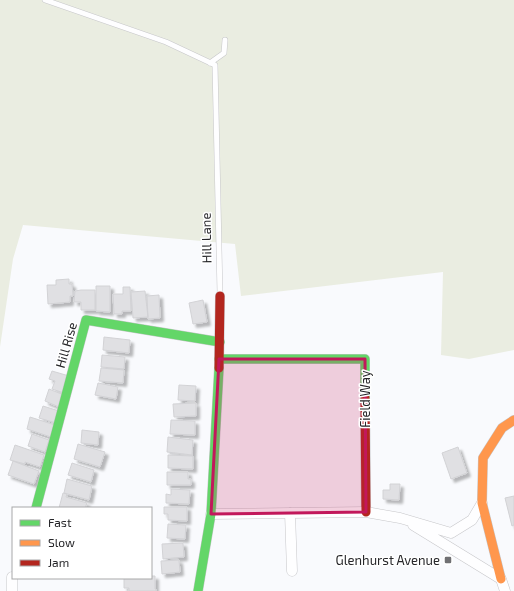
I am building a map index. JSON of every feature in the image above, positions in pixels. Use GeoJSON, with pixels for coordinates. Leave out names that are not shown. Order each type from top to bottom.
{"type":"FeatureCollection","features":[{"type":"Feature","properties":{"kind":"street","name":"Hill Lane"},"geometry":{"type":"LineString","coordinates":[[198,591],[211,514],[220,342],[220,296]]}},
{"type":"Feature","properties":{"kind":"street","name":"Hill Rise"},"geometry":{"type":"LineString","coordinates":[[36,507],[86,320],[220,342]]}},
{"type":"Feature","properties":{"kind":"street","name":"Field Way"},"geometry":{"type":"LineString","coordinates":[[219,359],[365,359],[366,512]]}},
{"type":"Feature","properties":{"kind":"street"},"geometry":{"type":"LineString","coordinates":[[505,591],[482,503],[483,458],[502,428],[514,420]]}},
{"type":"Feature","properties":{"kind":"street"},"geometry":{"type":"LineString","coordinates":[[211,514],[366,512],[400,518],[451,533],[472,520],[482,503]]}},
{"type":"Feature","properties":{"kind":"street"},"geometry":{"type":"LineString","coordinates":[[290,513],[292,571]]}},
{"type":"Feature","properties":{"kind":"street"},"geometry":{"type":"LineString","coordinates":[[400,518],[501,579]]}},
{"type":"Feature","properties":{"kind":"street"},"geometry":{"type":"LineString","coordinates":[[12,577],[12,591]]}},
{"type":"Feature","properties":{"kind":"lane"},"geometry":{"type":"LineString","coordinates":[[45,0],[166,42],[210,63],[224,53],[225,40]]}},
{"type":"Feature","properties":{"kind":"lane","name":"Hill Lane"},"geometry":{"type":"LineString","coordinates":[[210,63],[215,65],[220,296]]}},
{"type":"Feature","properties":{"kind":"highlighted area"},"geometry":{"type":"Polygon","coordinates":[[[219,359],[365,359],[366,512],[211,514],[219,359]]]}},
{"type":"Feature","properties":{"kind":"shaded area"},"geometry":{"type":"Polygon","coordinates":[[[0,0],[514,0],[514,350],[469,359],[441,355],[443,272],[241,296],[235,244],[23,225],[13,259],[0,347],[0,0]]]}},
{"type":"Feature","properties":{"kind":"building"},"geometry":{"type":"Polygon","coordinates":[[[69,279],[69,284],[72,284],[73,296],[70,296],[70,302],[48,304],[47,285],[56,285],[56,280],[69,279]]]}},
{"type":"Feature","properties":{"kind":"building"},"geometry":{"type":"Polygon","coordinates":[[[96,286],[110,286],[110,312],[96,311],[96,286]]]}},
{"type":"Feature","properties":{"kind":"building"},"geometry":{"type":"Polygon","coordinates":[[[123,287],[130,287],[131,311],[122,311],[122,314],[114,314],[113,294],[123,294],[123,287]]]}},
{"type":"Feature","properties":{"kind":"building"},"geometry":{"type":"Polygon","coordinates":[[[95,290],[95,310],[81,310],[81,302],[74,302],[75,291],[95,290]]]}},
{"type":"Feature","properties":{"kind":"building"},"geometry":{"type":"Polygon","coordinates":[[[145,291],[148,317],[133,318],[131,292],[145,291]]]}},
{"type":"Feature","properties":{"kind":"building"},"geometry":{"type":"Polygon","coordinates":[[[159,295],[160,318],[148,319],[147,296],[159,295]]]}},
{"type":"Feature","properties":{"kind":"building"},"geometry":{"type":"Polygon","coordinates":[[[203,300],[207,322],[193,324],[189,303],[203,300]]]}},
{"type":"Feature","properties":{"kind":"building"},"geometry":{"type":"Polygon","coordinates":[[[104,337],[130,340],[129,353],[103,350],[104,337]]]}},
{"type":"Feature","properties":{"kind":"building"},"geometry":{"type":"Polygon","coordinates":[[[102,355],[125,357],[124,369],[101,367],[102,355]]]}},
{"type":"Feature","properties":{"kind":"building"},"geometry":{"type":"Polygon","coordinates":[[[101,368],[124,370],[123,383],[99,381],[101,368]]]}},
{"type":"Feature","properties":{"kind":"building"},"geometry":{"type":"Polygon","coordinates":[[[52,371],[69,376],[64,393],[52,389],[55,381],[49,379],[52,371]]]}},
{"type":"Feature","properties":{"kind":"building"},"geometry":{"type":"Polygon","coordinates":[[[98,383],[118,387],[116,399],[95,395],[98,383]]]}},
{"type":"Feature","properties":{"kind":"building"},"geometry":{"type":"Polygon","coordinates":[[[179,385],[196,386],[195,401],[178,400],[179,385]]]}},
{"type":"Feature","properties":{"kind":"building"},"geometry":{"type":"Polygon","coordinates":[[[49,389],[64,395],[59,407],[45,401],[49,389]]]}},
{"type":"Feature","properties":{"kind":"building"},"geometry":{"type":"Polygon","coordinates":[[[196,403],[196,416],[174,417],[173,404],[196,403]]]}},
{"type":"Feature","properties":{"kind":"building"},"geometry":{"type":"Polygon","coordinates":[[[43,406],[59,411],[56,423],[39,418],[43,406]]]}},
{"type":"Feature","properties":{"kind":"building"},"geometry":{"type":"Polygon","coordinates":[[[30,417],[55,425],[51,437],[27,429],[30,417]]]}},
{"type":"Feature","properties":{"kind":"building"},"geometry":{"type":"Polygon","coordinates":[[[171,420],[195,421],[195,435],[170,434],[171,420]]]}},
{"type":"Feature","properties":{"kind":"building"},"geometry":{"type":"Polygon","coordinates":[[[82,430],[99,432],[98,445],[81,443],[82,430]]]}},
{"type":"Feature","properties":{"kind":"building"},"geometry":{"type":"Polygon","coordinates":[[[32,434],[49,440],[45,452],[28,446],[32,434]]]}},
{"type":"Feature","properties":{"kind":"building"},"geometry":{"type":"Polygon","coordinates":[[[168,437],[193,440],[192,455],[167,452],[168,437]]]}},
{"type":"Feature","properties":{"kind":"building"},"geometry":{"type":"Polygon","coordinates":[[[78,444],[105,452],[100,467],[74,459],[78,444]]]}},
{"type":"Feature","properties":{"kind":"building"},"geometry":{"type":"Polygon","coordinates":[[[15,445],[44,455],[40,467],[25,462],[25,464],[10,460],[15,445]]]}},
{"type":"Feature","properties":{"kind":"building"},"geometry":{"type":"Polygon","coordinates":[[[458,447],[467,473],[451,479],[442,453],[458,447]]]}},
{"type":"Feature","properties":{"kind":"building"},"geometry":{"type":"Polygon","coordinates":[[[168,455],[193,456],[193,469],[168,468],[168,455]]]}},
{"type":"Feature","properties":{"kind":"building"},"geometry":{"type":"Polygon","coordinates":[[[13,461],[39,471],[34,484],[8,475],[13,461]]]}},
{"type":"Feature","properties":{"kind":"building"},"geometry":{"type":"Polygon","coordinates":[[[72,463],[94,470],[91,482],[68,475],[72,463]]]}},
{"type":"Feature","properties":{"kind":"building"},"geometry":{"type":"Polygon","coordinates":[[[167,472],[188,472],[188,479],[191,479],[191,485],[167,485],[167,472]]]}},
{"type":"Feature","properties":{"kind":"building"},"geometry":{"type":"Polygon","coordinates":[[[67,479],[92,486],[89,500],[64,493],[67,479]]]}},
{"type":"Feature","properties":{"kind":"building"},"geometry":{"type":"Polygon","coordinates":[[[390,484],[400,484],[399,500],[383,499],[383,490],[390,490],[390,484]]]}},
{"type":"Feature","properties":{"kind":"building"},"geometry":{"type":"Polygon","coordinates":[[[171,489],[190,490],[189,504],[166,503],[166,494],[171,495],[171,489]]]}},
{"type":"Feature","properties":{"kind":"building"},"geometry":{"type":"Polygon","coordinates":[[[63,493],[67,494],[66,497],[87,503],[85,507],[59,507],[63,493]]]}},
{"type":"Feature","properties":{"kind":"building"},"geometry":{"type":"Polygon","coordinates":[[[514,496],[514,525],[512,526],[505,498],[514,496]]]}},
{"type":"Feature","properties":{"kind":"building"},"geometry":{"type":"Polygon","coordinates":[[[164,507],[187,507],[187,521],[168,520],[168,514],[164,514],[164,507]]]}},
{"type":"Feature","properties":{"kind":"building"},"geometry":{"type":"Polygon","coordinates":[[[168,524],[186,525],[185,539],[167,538],[168,524]]]}},
{"type":"Feature","properties":{"kind":"building"},"geometry":{"type":"Polygon","coordinates":[[[183,543],[184,557],[163,559],[162,544],[183,543]]]}},
{"type":"Feature","properties":{"kind":"building"},"geometry":{"type":"Polygon","coordinates":[[[179,560],[180,572],[162,574],[161,561],[179,560]]]}},
{"type":"Feature","properties":{"kind":"building"},"geometry":{"type":"Polygon","coordinates":[[[152,576],[155,576],[156,591],[129,591],[129,588],[124,588],[124,579],[152,579],[152,576]]]}},
{"type":"Feature","properties":{"kind":"traffic: fast"},"geometry":{"type":"LineString","coordinates":[[36,507],[86,320],[220,342]]}},
{"type":"Feature","properties":{"kind":"traffic: fast"},"geometry":{"type":"LineString","coordinates":[[219,359],[365,359],[365,398]]}},
{"type":"Feature","properties":{"kind":"traffic: fast"},"geometry":{"type":"LineString","coordinates":[[198,591],[211,514],[219,368]]}},
{"type":"Feature","properties":{"kind":"traffic: slow"},"geometry":{"type":"LineString","coordinates":[[501,579],[482,503],[483,458],[502,428],[514,420]]}},
{"type":"Feature","properties":{"kind":"traffic: jam"},"geometry":{"type":"LineString","coordinates":[[219,368],[220,296]]}},
{"type":"Feature","properties":{"kind":"traffic: jam"},"geometry":{"type":"LineString","coordinates":[[365,398],[366,512]]}},
{"type":"Feature","properties":{"kind":"place","name":"Glenhurst Avenue"},"geometry":{"type":"Point","coordinates":[448,560]}}]}
